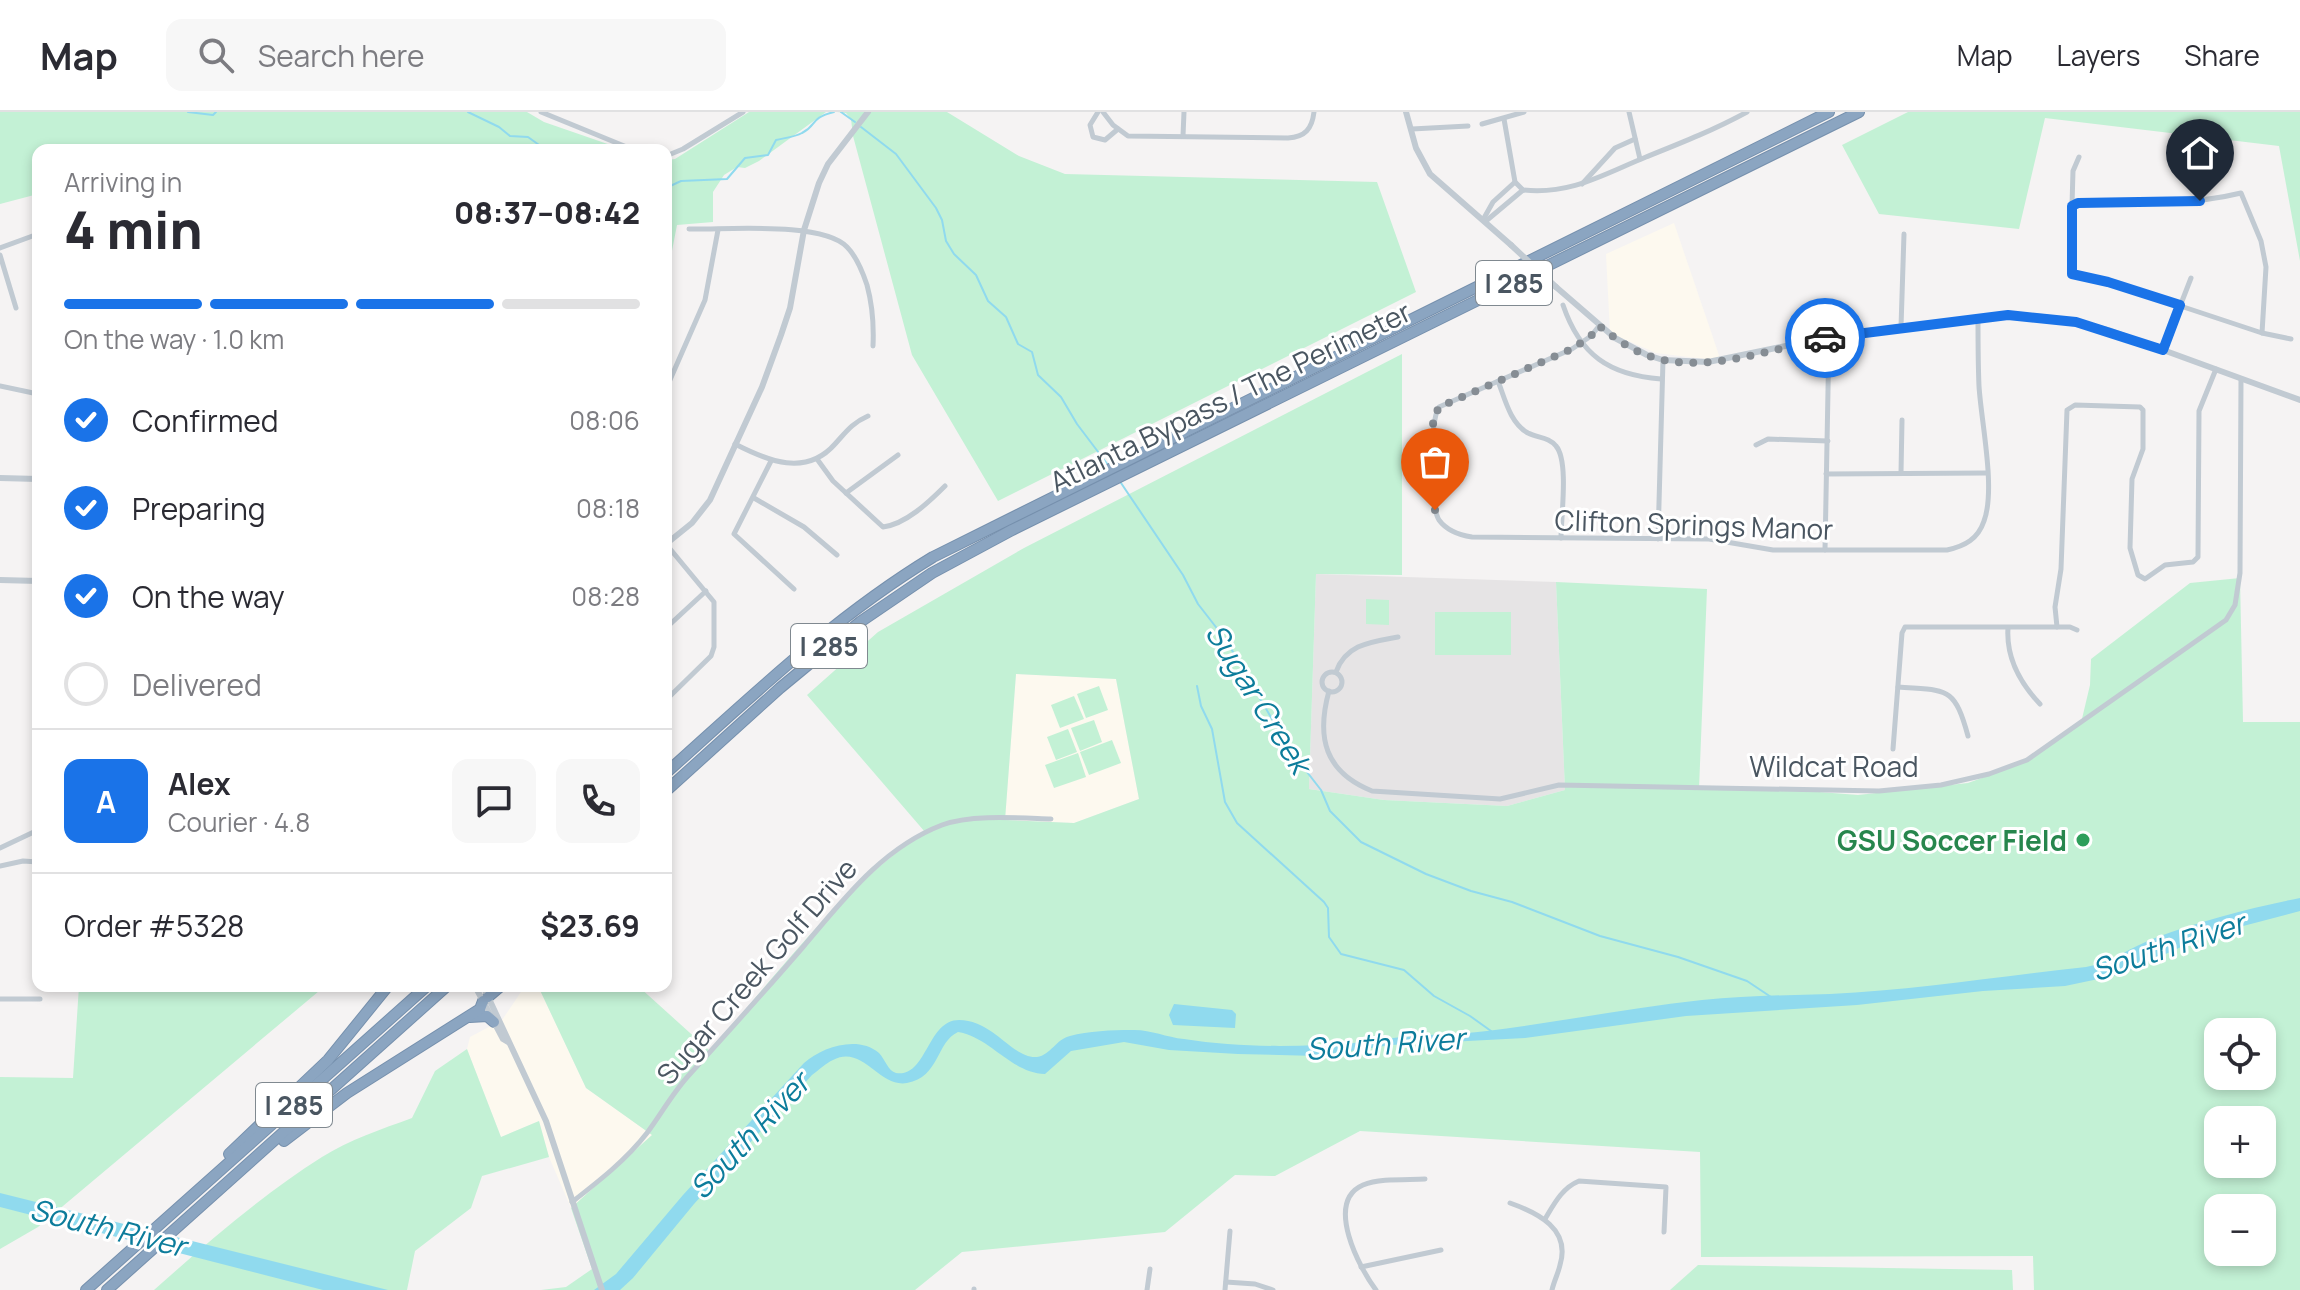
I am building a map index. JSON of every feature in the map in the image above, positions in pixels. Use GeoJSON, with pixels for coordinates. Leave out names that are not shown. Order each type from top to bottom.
{"type":"FeatureCollection","features":[{"type":"Feature","properties":{"kind":"highway","name":"Atlanta Bypass / The Perimeter"},"geometry":{"type":"LineString","coordinates":[[672,768],[850,612],[933,557],[1829,112]]}},
{"type":"Feature","properties":{"kind":"highway","name":"Atlanta Bypass / The Perimeter"},"geometry":{"type":"LineString","coordinates":[[672,786],[817,656],[877,609],[932,573],[1012,530],[1859,112]]}},
{"type":"Feature","properties":{"kind":"highway"},"geometry":{"type":"LineString","coordinates":[[672,793],[722,741]]}},
{"type":"Feature","properties":{"kind":"highway"},"geometry":{"type":"LineString","coordinates":[[161,1224],[262,1121],[328,1060],[383,992]]}},
{"type":"Feature","properties":{"kind":"highway","name":"I 285"},"geometry":{"type":"LineString","coordinates":[[86,1290],[420,992]]}},
{"type":"Feature","properties":{"kind":"highway","name":"I 285"},"geometry":{"type":"LineString","coordinates":[[107,1290],[440,992]]}},
{"type":"Feature","properties":{"kind":"highway"},"geometry":{"type":"LineString","coordinates":[[219,1191],[248,1172],[293,1133],[347,1093],[480,1009],[482,992]]}},
{"type":"Feature","properties":{"kind":"highway"},"geometry":{"type":"LineString","coordinates":[[468,1017],[482,1015],[494,1022]]}},
{"type":"Feature","properties":{"kind":"street"},"geometry":{"type":"LineString","coordinates":[[672,539],[692,523],[710,500],[762,387],[790,308],[804,230],[828,164],[868,112]]}},
{"type":"Feature","properties":{"kind":"street"},"geometry":{"type":"LineString","coordinates":[[1118,129],[1105,140],[1093,137],[1089,130],[1101,112],[1128,136],[1301,137],[1312,122],[1314,112]]}},
{"type":"Feature","properties":{"kind":"street"},"geometry":{"type":"LineString","coordinates":[[1183,136],[1184,112]]}},
{"type":"Feature","properties":{"kind":"street"},"geometry":{"type":"LineString","coordinates":[[1406,112],[1416,148],[1430,174],[1485,220],[1599,326],[1631,348],[1663,360],[1708,362],[1829,337],[2008,315],[2076,322],[2300,400]]}},
{"type":"Feature","properties":{"kind":"street"},"geometry":{"type":"LineString","coordinates":[[1482,124],[1524,112]]}},
{"type":"Feature","properties":{"kind":"street"},"geometry":{"type":"LineString","coordinates":[[1629,112],[1640,159]]}},
{"type":"Feature","properties":{"kind":"street"},"geometry":{"type":"LineString","coordinates":[[1504,119],[1515,182],[1523,190],[1547,191],[1605,177],[1640,159],[1715,130],[1747,112]]}},
{"type":"Feature","properties":{"kind":"street"},"geometry":{"type":"LineString","coordinates":[[544,113],[619,144]]}},
{"type":"Feature","properties":{"kind":"street"},"geometry":{"type":"LineString","coordinates":[[672,154],[739,113]]}},
{"type":"Feature","properties":{"kind":"street"},"geometry":{"type":"LineString","coordinates":[[1412,129],[1468,126]]}},
{"type":"Feature","properties":{"kind":"street"},"geometry":{"type":"LineString","coordinates":[[1581,184],[1615,148],[1635,139]]}},
{"type":"Feature","properties":{"kind":"street"},"geometry":{"type":"LineString","coordinates":[[2079,157],[2073,171],[2072,274],[2108,282],[2262,333],[2291,339]]}},
{"type":"Feature","properties":{"kind":"street"},"geometry":{"type":"LineString","coordinates":[[1485,220],[1493,202],[1515,182]]}},
{"type":"Feature","properties":{"kind":"street"},"geometry":{"type":"LineString","coordinates":[[1485,220],[1523,190]]}},
{"type":"Feature","properties":{"kind":"street"},"geometry":{"type":"LineString","coordinates":[[2072,206],[2078,203],[2182,203],[2241,193],[2261,241],[2266,267],[2262,333]]}},
{"type":"Feature","properties":{"kind":"street"},"geometry":{"type":"LineString","coordinates":[[1502,194],[1508,196],[1510,202]]}},
{"type":"Feature","properties":{"kind":"street"},"geometry":{"type":"LineString","coordinates":[[689,229],[804,230],[829,236],[847,246],[863,274],[875,315],[873,346]]}},
{"type":"Feature","properties":{"kind":"street"},"geometry":{"type":"LineString","coordinates":[[672,375],[705,300],[718,230]]}},
{"type":"Feature","properties":{"kind":"street"},"geometry":{"type":"LineString","coordinates":[[1901,327],[1904,234]]}},
{"type":"Feature","properties":{"kind":"street"},"geometry":{"type":"LineString","coordinates":[[0,248],[32,236]]}},
{"type":"Feature","properties":{"kind":"street"},"geometry":{"type":"LineString","coordinates":[[0,255],[16,308]]}},
{"type":"Feature","properties":{"kind":"street"},"geometry":{"type":"LineString","coordinates":[[2163,350],[2191,278]]}},
{"type":"Feature","properties":{"kind":"street"},"geometry":{"type":"LineString","coordinates":[[1563,305],[1581,345],[1605,364],[1621,371],[1661,379]]}},
{"type":"Feature","properties":{"kind":"street","name":"Clifton Springs Manor"},"geometry":{"type":"LineString","coordinates":[[1599,326],[1581,345],[1445,402],[1435,413],[1435,510],[1445,527],[1463,535],[1709,539],[1765,550],[1947,550],[1966,544],[1978,534],[1984,521],[1987,473],[1979,387],[1978,318]]}},
{"type":"Feature","properties":{"kind":"street"},"geometry":{"type":"LineString","coordinates":[[1825,550],[1829,337]]}},
{"type":"Feature","properties":{"kind":"street"},"geometry":{"type":"LineString","coordinates":[[1658,539],[1663,360]]}},
{"type":"Feature","properties":{"kind":"street"},"geometry":{"type":"LineString","coordinates":[[2057,627],[2055,607],[2061,569],[2067,410],[2075,405],[2140,407],[2143,410],[2143,449],[2132,479],[2130,548],[2138,575],[2145,579],[2165,565],[2193,562],[2198,557],[2199,411],[2216,369]]}},
{"type":"Feature","properties":{"kind":"street","name":"Wildcat Road"},"geometry":{"type":"LineString","coordinates":[[1329,691],[1324,741],[1331,761],[1349,779],[1372,791],[1500,799],[1559,785],[1879,791],[1941,785],[1989,774],[2027,760],[2226,620],[2235,605],[2240,573],[2241,379]]}},
{"type":"Feature","properties":{"kind":"street"},"geometry":{"type":"LineString","coordinates":[[1498,381],[1516,423],[1527,432],[1549,440],[1559,452],[1562,465],[1561,538]]}},
{"type":"Feature","properties":{"kind":"street"},"geometry":{"type":"LineString","coordinates":[[0,386],[32,393]]}},
{"type":"Feature","properties":{"kind":"street"},"geometry":{"type":"LineString","coordinates":[[735,444],[771,461],[797,464],[817,459],[835,444],[848,427],[868,416]]}},
{"type":"Feature","properties":{"kind":"street"},"geometry":{"type":"LineString","coordinates":[[1901,473],[1902,420]]}},
{"type":"Feature","properties":{"kind":"street"},"geometry":{"type":"LineString","coordinates":[[1756,445],[1768,439],[1828,441]]}},
{"type":"Feature","properties":{"kind":"street"},"geometry":{"type":"LineString","coordinates":[[846,493],[898,455]]}},
{"type":"Feature","properties":{"kind":"street"},"geometry":{"type":"LineString","coordinates":[[817,459],[821,467],[879,526],[888,527],[926,504],[945,486]]}},
{"type":"Feature","properties":{"kind":"street"},"geometry":{"type":"LineString","coordinates":[[771,461],[734,534],[794,589]]}},
{"type":"Feature","properties":{"kind":"street"},"geometry":{"type":"LineString","coordinates":[[1826,474],[1987,473]]}},
{"type":"Feature","properties":{"kind":"street"},"geometry":{"type":"LineString","coordinates":[[0,478],[32,479]]}},
{"type":"Feature","properties":{"kind":"street"},"geometry":{"type":"LineString","coordinates":[[754,498],[791,518],[837,555]]}},
{"type":"Feature","properties":{"kind":"street"},"geometry":{"type":"LineString","coordinates":[[672,551],[714,602],[714,647],[711,656],[672,694]]}},
{"type":"Feature","properties":{"kind":"street"},"geometry":{"type":"LineString","coordinates":[[0,580],[32,581]]}},
{"type":"Feature","properties":{"kind":"street"},"geometry":{"type":"LineString","coordinates":[[672,622],[706,591]]}},
{"type":"Feature","properties":{"kind":"street"},"geometry":{"type":"LineString","coordinates":[[1893,749],[1905,627],[2057,627],[2077,630]]}},
{"type":"Feature","properties":{"kind":"street"},"geometry":{"type":"LineString","coordinates":[[2008,628],[2008,647],[2013,665],[2040,704]]}},
{"type":"Feature","properties":{"kind":"street"},"geometry":{"type":"LineString","coordinates":[[1336,672],[1348,651],[1360,645],[1398,637]]}},
{"type":"Feature","properties":{"kind":"street"},"geometry":{"type":"LineString","coordinates":[[1336,672],[1342,678],[1342,684],[1336,691],[1329,691],[1323,684],[1323,678],[1327,673],[1336,672]]}},
{"type":"Feature","properties":{"kind":"street"},"geometry":{"type":"LineString","coordinates":[[1898,687],[1937,690],[1948,694],[1960,707],[1968,736]]}},
{"type":"Feature","properties":{"kind":"street","name":"Sugar Creek Golf Drive"},"geometry":{"type":"LineString","coordinates":[[571,1203],[612,1171],[635,1147],[689,1075],[843,898],[880,863],[928,831],[946,823],[1051,819]]}},
{"type":"Feature","properties":{"kind":"street"},"geometry":{"type":"LineString","coordinates":[[0,848],[32,833]]}},
{"type":"Feature","properties":{"kind":"street"},"geometry":{"type":"LineString","coordinates":[[0,866],[32,862]]}},
{"type":"Feature","properties":{"kind":"street"},"geometry":{"type":"LineString","coordinates":[[482,992],[494,1022],[508,1042]]}},
{"type":"Feature","properties":{"kind":"street"},"geometry":{"type":"LineString","coordinates":[[483,992],[508,1037],[546,1121],[602,1290]]}},
{"type":"Feature","properties":{"kind":"street"},"geometry":{"type":"LineString","coordinates":[[0,999],[40,999]]}},
{"type":"Feature","properties":{"kind":"street"},"geometry":{"type":"LineString","coordinates":[[1376,1290],[1361,1267],[1347,1232],[1347,1210],[1353,1192],[1366,1184],[1425,1179]]}},
{"type":"Feature","properties":{"kind":"street"},"geometry":{"type":"LineString","coordinates":[[1545,1219],[1559,1196],[1579,1181],[1666,1187],[1664,1232]]}},
{"type":"Feature","properties":{"kind":"street"},"geometry":{"type":"LineString","coordinates":[[1510,1203],[1545,1219],[1559,1236],[1561,1265],[1552,1290]]}},
{"type":"Feature","properties":{"kind":"street"},"geometry":{"type":"LineString","coordinates":[[1225,1290],[1230,1231]]}},
{"type":"Feature","properties":{"kind":"street"},"geometry":{"type":"LineString","coordinates":[[1361,1267],[1441,1250]]}},
{"type":"Feature","properties":{"kind":"street"},"geometry":{"type":"LineString","coordinates":[[1147,1290],[1150,1269]]}},
{"type":"Feature","properties":{"kind":"street"},"geometry":{"type":"LineString","coordinates":[[1226,1282],[1255,1284],[1273,1290]]}},
{"type":"Feature","properties":{"kind":"shaded area"},"geometry":{"type":"Polygon","coordinates":[[[1674,223],[1721,361],[1656,353],[1610,333],[1606,254],[1674,223]]]}},
{"type":"Feature","properties":{"kind":"shaded area"},"geometry":{"type":"Polygon","coordinates":[[[1316,574],[1556,582],[1565,790],[1507,806],[1384,800],[1309,789],[1316,574]]]}},
{"type":"Feature","properties":{"kind":"shaded area"},"geometry":{"type":"Polygon","coordinates":[[[1016,674],[1116,679],[1139,799],[1074,823],[1005,820],[1016,674]]]}},
{"type":"Feature","properties":{"kind":"shaded area"},"geometry":{"type":"Polygon","coordinates":[[[521,992],[541,992],[586,1088],[652,1135],[571,1208],[549,1157],[539,1121],[501,1137],[467,1049],[470,1037],[502,1020],[521,992]]]}},
{"type":"Feature","properties":{"kind":"green space"},"geometry":{"type":"Polygon","coordinates":[[[0,112],[527,112],[544,122],[608,144],[32,144],[32,196],[0,204],[0,112]]]}},
{"type":"Feature","properties":{"kind":"green space"},"geometry":{"type":"Polygon","coordinates":[[[749,112],[826,112],[759,161],[745,168],[737,167],[724,175],[713,192],[713,222],[677,225],[672,251],[672,159],[749,112]]]}},
{"type":"Feature","properties":{"kind":"green space"},"geometry":{"type":"Polygon","coordinates":[[[837,112],[947,112],[1019,156],[1065,174],[1377,182],[1416,292],[998,501],[912,355],[851,119],[846,113],[837,112]]]}},
{"type":"Feature","properties":{"kind":"green space"},"geometry":{"type":"Polygon","coordinates":[[[1908,112],[2300,112],[2300,261],[2279,146],[2045,118],[2019,229],[1879,214],[1842,145],[1908,112]]]}},
{"type":"Feature","properties":{"kind":"green space"},"geometry":{"type":"Polygon","coordinates":[[[1402,354],[1402,575],[1316,574],[1309,789],[1384,800],[1507,806],[1565,790],[1556,582],[1707,589],[1699,789],[1770,788],[1858,795],[1968,783],[2020,764],[2081,723],[2090,685],[2091,659],[2190,583],[2240,578],[2243,722],[2300,722],[2300,1290],[2034,1290],[2033,1256],[1701,1257],[1700,1152],[1360,1131],[1275,1176],[1235,1175],[1165,1232],[962,1252],[915,1290],[541,1290],[566,1287],[592,1269],[571,1208],[652,1135],[586,1088],[541,992],[645,992],[710,1051],[837,906],[925,832],[807,695],[878,632],[1024,548],[1402,354]],[[1016,674],[1005,820],[1074,823],[1139,799],[1116,679],[1016,674]]]}},
{"type":"Feature","properties":{"kind":"green space"},"geometry":{"type":"Polygon","coordinates":[[[1366,599],[1389,600],[1389,625],[1366,624],[1366,599]]]}},
{"type":"Feature","properties":{"kind":"green space"},"geometry":{"type":"Polygon","coordinates":[[[1435,612],[1511,612],[1511,655],[1435,655],[1435,612]]]}},
{"type":"Feature","properties":{"kind":"green space"},"geometry":{"type":"Polygon","coordinates":[[[1099,686],[1108,710],[1086,718],[1077,694],[1099,686]]]}},
{"type":"Feature","properties":{"kind":"green space"},"geometry":{"type":"Polygon","coordinates":[[[1074,696],[1084,719],[1060,728],[1051,705],[1074,696]]]}},
{"type":"Feature","properties":{"kind":"green space"},"geometry":{"type":"Polygon","coordinates":[[[1094,720],[1102,742],[1080,751],[1071,728],[1094,720]]]}},
{"type":"Feature","properties":{"kind":"green space"},"geometry":{"type":"Polygon","coordinates":[[[1068,729],[1077,752],[1056,760],[1047,737],[1068,729]]]}},
{"type":"Feature","properties":{"kind":"green space"},"geometry":{"type":"Polygon","coordinates":[[[1112,740],[1121,763],[1089,775],[1080,752],[1112,740]]]}},
{"type":"Feature","properties":{"kind":"green space"},"geometry":{"type":"Polygon","coordinates":[[[1078,753],[1086,777],[1054,788],[1045,765],[1078,753]]]}},
{"type":"Feature","properties":{"kind":"green space"},"geometry":{"type":"Polygon","coordinates":[[[79,992],[318,992],[38,1227],[0,1249],[0,1077],[73,1078],[79,992]]]}},
{"type":"Feature","properties":{"kind":"green space"},"geometry":{"type":"Polygon","coordinates":[[[467,1049],[501,1137],[539,1121],[549,1157],[482,1176],[471,1208],[415,1251],[407,1290],[154,1290],[235,1220],[322,1157],[366,1135],[412,1118],[435,1071],[467,1049]]]}},
{"type":"Feature","properties":{"kind":"green space"},"geometry":{"type":"Polygon","coordinates":[[[1698,1265],[2012,1270],[2013,1290],[1670,1290],[1698,1265]]]}},
{"type":"Feature","properties":{"kind":"water","name":"South River"},"geometry":{"type":"Polygon","coordinates":[[[2300,898],[2300,911],[2205,936],[2122,974],[2065,986],[1983,991],[1857,1005],[1686,1016],[1525,1038],[1391,1045],[1317,1056],[1169,1050],[1124,1042],[1071,1051],[1045,1074],[1022,1068],[970,1035],[958,1032],[945,1043],[926,1074],[907,1083],[897,1083],[862,1062],[844,1057],[830,1061],[812,1075],[694,1204],[633,1278],[620,1290],[594,1290],[616,1274],[683,1195],[804,1063],[820,1052],[840,1045],[870,1048],[879,1053],[896,1073],[914,1067],[940,1029],[948,1022],[959,1020],[982,1026],[1019,1052],[1037,1057],[1065,1038],[1108,1031],[1138,1030],[1200,1041],[1268,1046],[1338,1044],[1475,1032],[1702,1000],[1894,989],[2086,967],[2191,926],[2300,898]]]}},
{"type":"Feature","properties":{"kind":"water"},"geometry":{"type":"Polygon","coordinates":[[[1174,1004],[1232,1010],[1236,1014],[1235,1028],[1173,1025],[1169,1015],[1174,1004]]]}},
{"type":"Feature","properties":{"kind":"water","name":"South River"},"geometry":{"type":"Polygon","coordinates":[[[0,1193],[388,1290],[323,1290],[0,1207],[0,1193]]]}},
{"type":"Feature","properties":{"kind":"waterway","name":"Sugar Creek"},"geometry":{"type":"LineString","coordinates":[[188,112],[213,115],[216,112]]}},
{"type":"Feature","properties":{"kind":"waterway","name":"Sugar Creek"},"geometry":{"type":"LineString","coordinates":[[468,112],[510,136],[528,137],[538,144]]}},
{"type":"Feature","properties":{"kind":"waterway","name":"Sugar Creek"},"geometry":{"type":"LineString","coordinates":[[672,185],[681,181],[727,179],[745,158],[768,155],[776,140],[799,134],[817,119],[834,112]]}},
{"type":"Feature","properties":{"kind":"waterway","name":"Sugar Creek"},"geometry":{"type":"LineString","coordinates":[[841,112],[855,122]]}},
{"type":"Feature","properties":{"kind":"waterway","name":"Sugar Creek"},"geometry":{"type":"LineString","coordinates":[[861,127],[896,154],[936,208],[946,241],[954,254],[976,275],[988,301],[1006,317],[1018,344],[1032,352],[1038,375],[1061,397],[1108,465]]}},
{"type":"Feature","properties":{"kind":"waterway","name":"Sugar Creek"},"geometry":{"type":"LineString","coordinates":[[1119,480],[1183,575],[1198,604],[1226,640],[1290,750],[1321,790],[1330,811],[1361,842],[1426,874],[1512,902],[1600,936],[1678,957],[1747,981],[1771,997]]}},
{"type":"Feature","properties":{"kind":"waterway"},"geometry":{"type":"LineString","coordinates":[[1197,686],[1201,706],[1212,729],[1225,802],[1237,823],[1324,902],[1328,908],[1329,937],[1341,954],[1404,970],[1434,996],[1491,1031]]}},
{"type":"Feature","properties":{"kind":"way so far"},"geometry":{"type":"LineString","coordinates":[[1435,510],[1433,420],[1439,407],[1581,345],[1599,326],[1647,355],[1686,362],[1728,359],[1825,338]]}},
{"type":"Feature","properties":{"kind":"place","name":"GSU Soccer Field"},"geometry":{"type":"Point","coordinates":[2083,840]}},
{"type":"Feature","properties":{"kind":"route"},"geometry":{"type":"LineString","coordinates":[[1825,338],[2008,315],[2076,322],[2163,350],[2180,305],[2072,274],[2072,206],[2078,203],[2200,201]]}}]}
